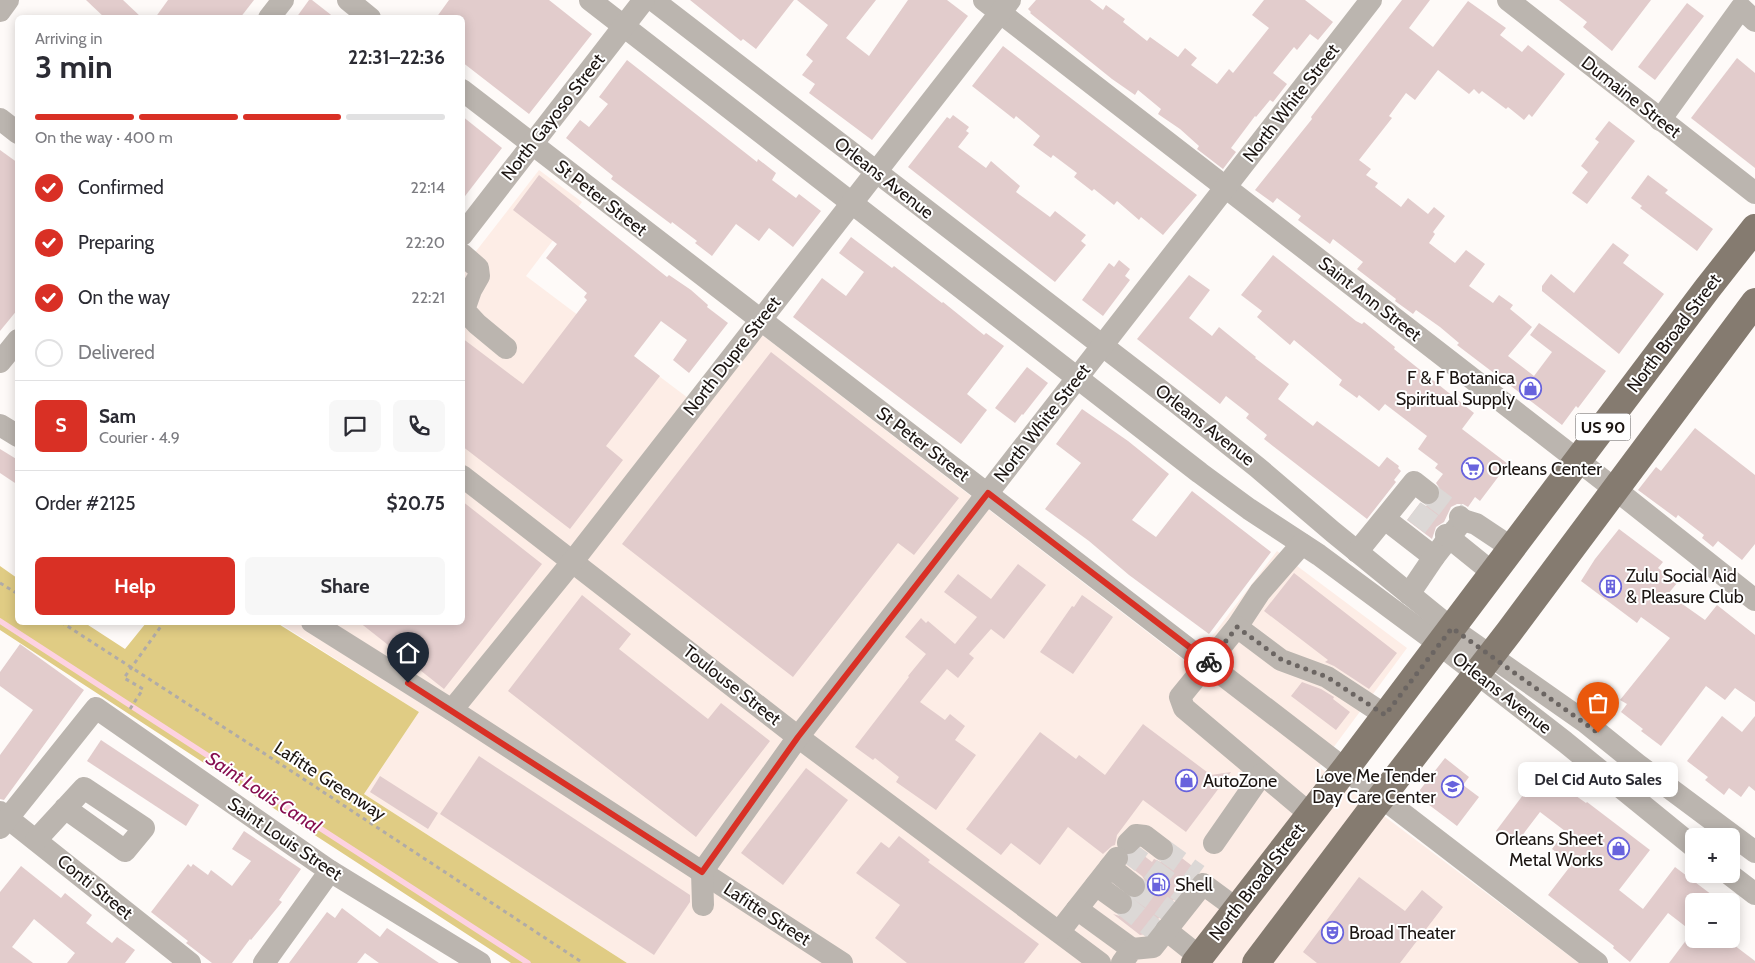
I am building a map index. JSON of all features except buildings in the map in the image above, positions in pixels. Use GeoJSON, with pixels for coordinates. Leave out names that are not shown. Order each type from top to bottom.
{"type":"FeatureCollection","features":[{"type":"Feature","properties":{"kind":"main road","name":"North Broad Street"},"geometry":{"type":"LineString","coordinates":[[1197,960],[1346,768],[1755,228]]}},
{"type":"Feature","properties":{"kind":"main road","name":"US 90"},"geometry":{"type":"LineString","coordinates":[[1256,963],[1484,665],[1755,302]]}},
{"type":"Feature","properties":{"kind":"street"},"geometry":{"type":"LineString","coordinates":[[0,11],[8,0]]}},
{"type":"Feature","properties":{"kind":"street"},"geometry":{"type":"LineString","coordinates":[[271,15],[283,0]]}},
{"type":"Feature","properties":{"kind":"street"},"geometry":{"type":"LineString","coordinates":[[348,0],[366,15]]}},
{"type":"Feature","properties":{"kind":"street","name":"Orleans Avenue"},"geometry":{"type":"LineString","coordinates":[[590,0],[1200,473],[1249,509],[1445,636],[1484,665],[1565,742],[1685,840]]}},
{"type":"Feature","properties":{"kind":"street","name":"North Gayoso Street"},"geometry":{"type":"LineString","coordinates":[[465,231],[644,0]]}},
{"type":"Feature","properties":{"kind":"street","name":"Orleans Avenue"},"geometry":{"type":"LineString","coordinates":[[652,0],[1257,467],[1409,594],[1445,636]]}},
{"type":"Feature","properties":{"kind":"street","name":"North White Street"},"geometry":{"type":"LineString","coordinates":[[702,872],[798,737],[1371,0]]}},
{"type":"Feature","properties":{"kind":"street","name":"Dumaine Street"},"geometry":{"type":"LineString","coordinates":[[1508,0],[1755,193]]}},
{"type":"Feature","properties":{"kind":"street","name":"North Dupre Street"},"geometry":{"type":"LineString","coordinates":[[452,710],[573,561],[876,172],[998,4]]}},
{"type":"Feature","properties":{"kind":"street","name":"Saint Ann Street"},"geometry":{"type":"LineString","coordinates":[[998,4],[1225,187],[1578,460],[1755,600]]}},
{"type":"Feature","properties":{"kind":"street"},"geometry":{"type":"LineString","coordinates":[[1660,120],[1741,8],[1755,21]]}},
{"type":"Feature","properties":{"kind":"street","name":"St Peter Street"},"geometry":{"type":"LineString","coordinates":[[465,92],[760,321],[988,493],[1346,768],[1597,963]]}},
{"type":"Feature","properties":{"kind":"street"},"geometry":{"type":"LineString","coordinates":[[0,119],[15,131]]}},
{"type":"Feature","properties":{"kind":"street"},"geometry":{"type":"LineString","coordinates":[[465,257],[478,268],[479,276],[471,290],[465,307]]}},
{"type":"Feature","properties":{"kind":"street"},"geometry":{"type":"LineString","coordinates":[[465,311],[477,324],[506,348]]}},
{"type":"Feature","properties":{"kind":"street"},"geometry":{"type":"LineString","coordinates":[[0,362],[15,344]]}},
{"type":"Feature","properties":{"kind":"street"},"geometry":{"type":"LineString","coordinates":[[0,425],[15,434]]}},
{"type":"Feature","properties":{"kind":"street","name":"Toulouse Street"},"geometry":{"type":"LineString","coordinates":[[465,478],[798,737],[1100,963]]}},
{"type":"Feature","properties":{"kind":"street"},"geometry":{"type":"LineString","coordinates":[[1357,552],[1385,519],[1407,505],[1414,482],[1428,493]]}},
{"type":"Feature","properties":{"kind":"street"},"geometry":{"type":"LineString","coordinates":[[1409,594],[1461,518],[1476,524],[1512,548]]}},
{"type":"Feature","properties":{"kind":"street"},"geometry":{"type":"LineString","coordinates":[[1385,519],[1434,557]]}},
{"type":"Feature","properties":{"kind":"street"},"geometry":{"type":"LineString","coordinates":[[1447,537],[1493,573]]}},
{"type":"Feature","properties":{"kind":"street"},"geometry":{"type":"LineString","coordinates":[[1302,544],[1260,592],[1237,627],[1180,697],[1184,708],[1310,814]]}},
{"type":"Feature","properties":{"kind":"street","name":"Lafitte Street"},"geometry":{"type":"LineString","coordinates":[[317,625],[452,710],[842,963]]}},
{"type":"Feature","properties":{"kind":"street"},"geometry":{"type":"LineString","coordinates":[[1237,627],[1282,660],[1327,677],[1385,715]]}},
{"type":"Feature","properties":{"kind":"street","name":"Orleans Avenue"},"geometry":{"type":"LineString","coordinates":[[1484,665],[1585,722],[1637,764],[1755,852]]}},
{"type":"Feature","properties":{"kind":"street","name":"Saint Louis Street"},"geometry":{"type":"LineString","coordinates":[[3,819],[96,708],[330,871],[480,963]]}},
{"type":"Feature","properties":{"kind":"street"},"geometry":{"type":"LineString","coordinates":[[1214,842],[1262,774]]}},
{"type":"Feature","properties":{"kind":"street"},"geometry":{"type":"LineString","coordinates":[[36,840],[65,808]]}},
{"type":"Feature","properties":{"kind":"street","name":"Conti Street"},"geometry":{"type":"LineString","coordinates":[[3,819],[36,840],[190,963]]}},
{"type":"Feature","properties":{"kind":"street"},"geometry":{"type":"LineString","coordinates":[[1059,932],[1136,835],[1145,836],[1162,849]]}},
{"type":"Feature","properties":{"kind":"street"},"geometry":{"type":"LineString","coordinates":[[1096,885],[1128,895],[1118,856]]}},
{"type":"Feature","properties":{"kind":"street"},"geometry":{"type":"LineString","coordinates":[[264,963],[330,871]]}},
{"type":"Feature","properties":{"kind":"street"},"geometry":{"type":"LineString","coordinates":[[702,872],[703,905]]}},
{"type":"Feature","properties":{"kind":"street"},"geometry":{"type":"LineString","coordinates":[[1078,909],[1127,956],[1153,947],[1166,925],[1201,879],[1237,909]]}},
{"type":"Feature","properties":{"kind":"street"},"geometry":{"type":"LineString","coordinates":[[1740,882],[1755,894]]}},
{"type":"Feature","properties":{"kind":"street"},"geometry":{"type":"LineString","coordinates":[[1166,925],[1197,960]]}},
{"type":"Feature","properties":{"kind":"path"},"geometry":{"type":"LineString","coordinates":[[0,583],[15,592]]}},
{"type":"Feature","properties":{"kind":"path","name":"Lafitte Greenway"},"geometry":{"type":"LineString","coordinates":[[66,625],[583,963]]}},
{"type":"Feature","properties":{"kind":"path"},"geometry":{"type":"LineString","coordinates":[[125,716],[143,689],[124,678],[162,625]]}},
{"type":"Feature","properties":{"kind":"shaded area"},"geometry":{"type":"Polygon","coordinates":[[[539,170],[582,202],[526,276],[704,410],[761,334],[1190,665],[1277,551],[1407,648],[1319,767],[1579,963],[627,963],[364,794],[419,712],[282,625],[465,625],[465,265],[539,170]]]}},
{"type":"Feature","properties":{"kind":"shaded area"},"geometry":{"type":"Polygon","coordinates":[[[0,566],[15,577],[15,625],[88,625],[125,649],[144,625],[280,625],[419,712],[364,794],[627,963],[511,963],[0,630],[0,566]]]}},
{"type":"Feature","properties":{"kind":"waterway","name":"Saint Louis Canal"},"geometry":{"type":"LineString","coordinates":[[0,621],[528,963]]}},
{"type":"Feature","properties":{"kind":"tunnel"},"geometry":{"type":"LineString","coordinates":[[1428,493],[1460,517]]}},
{"type":"Feature","properties":{"kind":"tunnel"},"geometry":{"type":"LineString","coordinates":[[1414,511],[1446,535]]}},
{"type":"Feature","properties":{"kind":"tunnel"},"geometry":{"type":"LineString","coordinates":[[1124,849],[1191,899]]}},
{"type":"Feature","properties":{"kind":"tunnel"},"geometry":{"type":"LineString","coordinates":[[1162,849],[1198,875]]}},
{"type":"Feature","properties":{"kind":"tunnel"},"geometry":{"type":"LineString","coordinates":[[1134,886],[1170,912]]}},
{"type":"Feature","properties":{"kind":"tunnel"},"geometry":{"type":"LineString","coordinates":[[1121,903],[1156,931]]}},
{"type":"Feature","properties":{"kind":"way so far"},"geometry":{"type":"LineString","coordinates":[[1209,662],[1237,627],[1282,660],[1327,677],[1385,715],[1452,628],[1598,733]]}},
{"type":"Feature","properties":{"kind":"place","name":"F & F Botanica Spiritual Supply"},"geometry":{"type":"Point","coordinates":[1531,388]}},
{"type":"Feature","properties":{"kind":"place","name":"Orleans Center"},"geometry":{"type":"Point","coordinates":[1472,469]}},
{"type":"Feature","properties":{"kind":"place","name":"Zulu Social Aid & Pleasure Club"},"geometry":{"type":"Point","coordinates":[1610,586]}},
{"type":"Feature","properties":{"kind":"place","name":"Del Cid Auto Sales"},"geometry":{"type":"Point","coordinates":[1598,733]}},
{"type":"Feature","properties":{"kind":"place","name":"AutoZone"},"geometry":{"type":"Point","coordinates":[1187,781]}},
{"type":"Feature","properties":{"kind":"place","name":"Love Me Tender Day Care Center"},"geometry":{"type":"Point","coordinates":[1452,786]}},
{"type":"Feature","properties":{"kind":"place","name":"Orleans Sheet Metal Works"},"geometry":{"type":"Point","coordinates":[1619,849]}},
{"type":"Feature","properties":{"kind":"place","name":"Shell"},"geometry":{"type":"Point","coordinates":[1159,885]}},
{"type":"Feature","properties":{"kind":"place","name":"Broad Theater"},"geometry":{"type":"Point","coordinates":[1333,933]}},
{"type":"Feature","properties":{"kind":"route"},"geometry":{"type":"LineString","coordinates":[[408,683],[702,872],[798,737],[988,493],[1209,662]]}}]}
